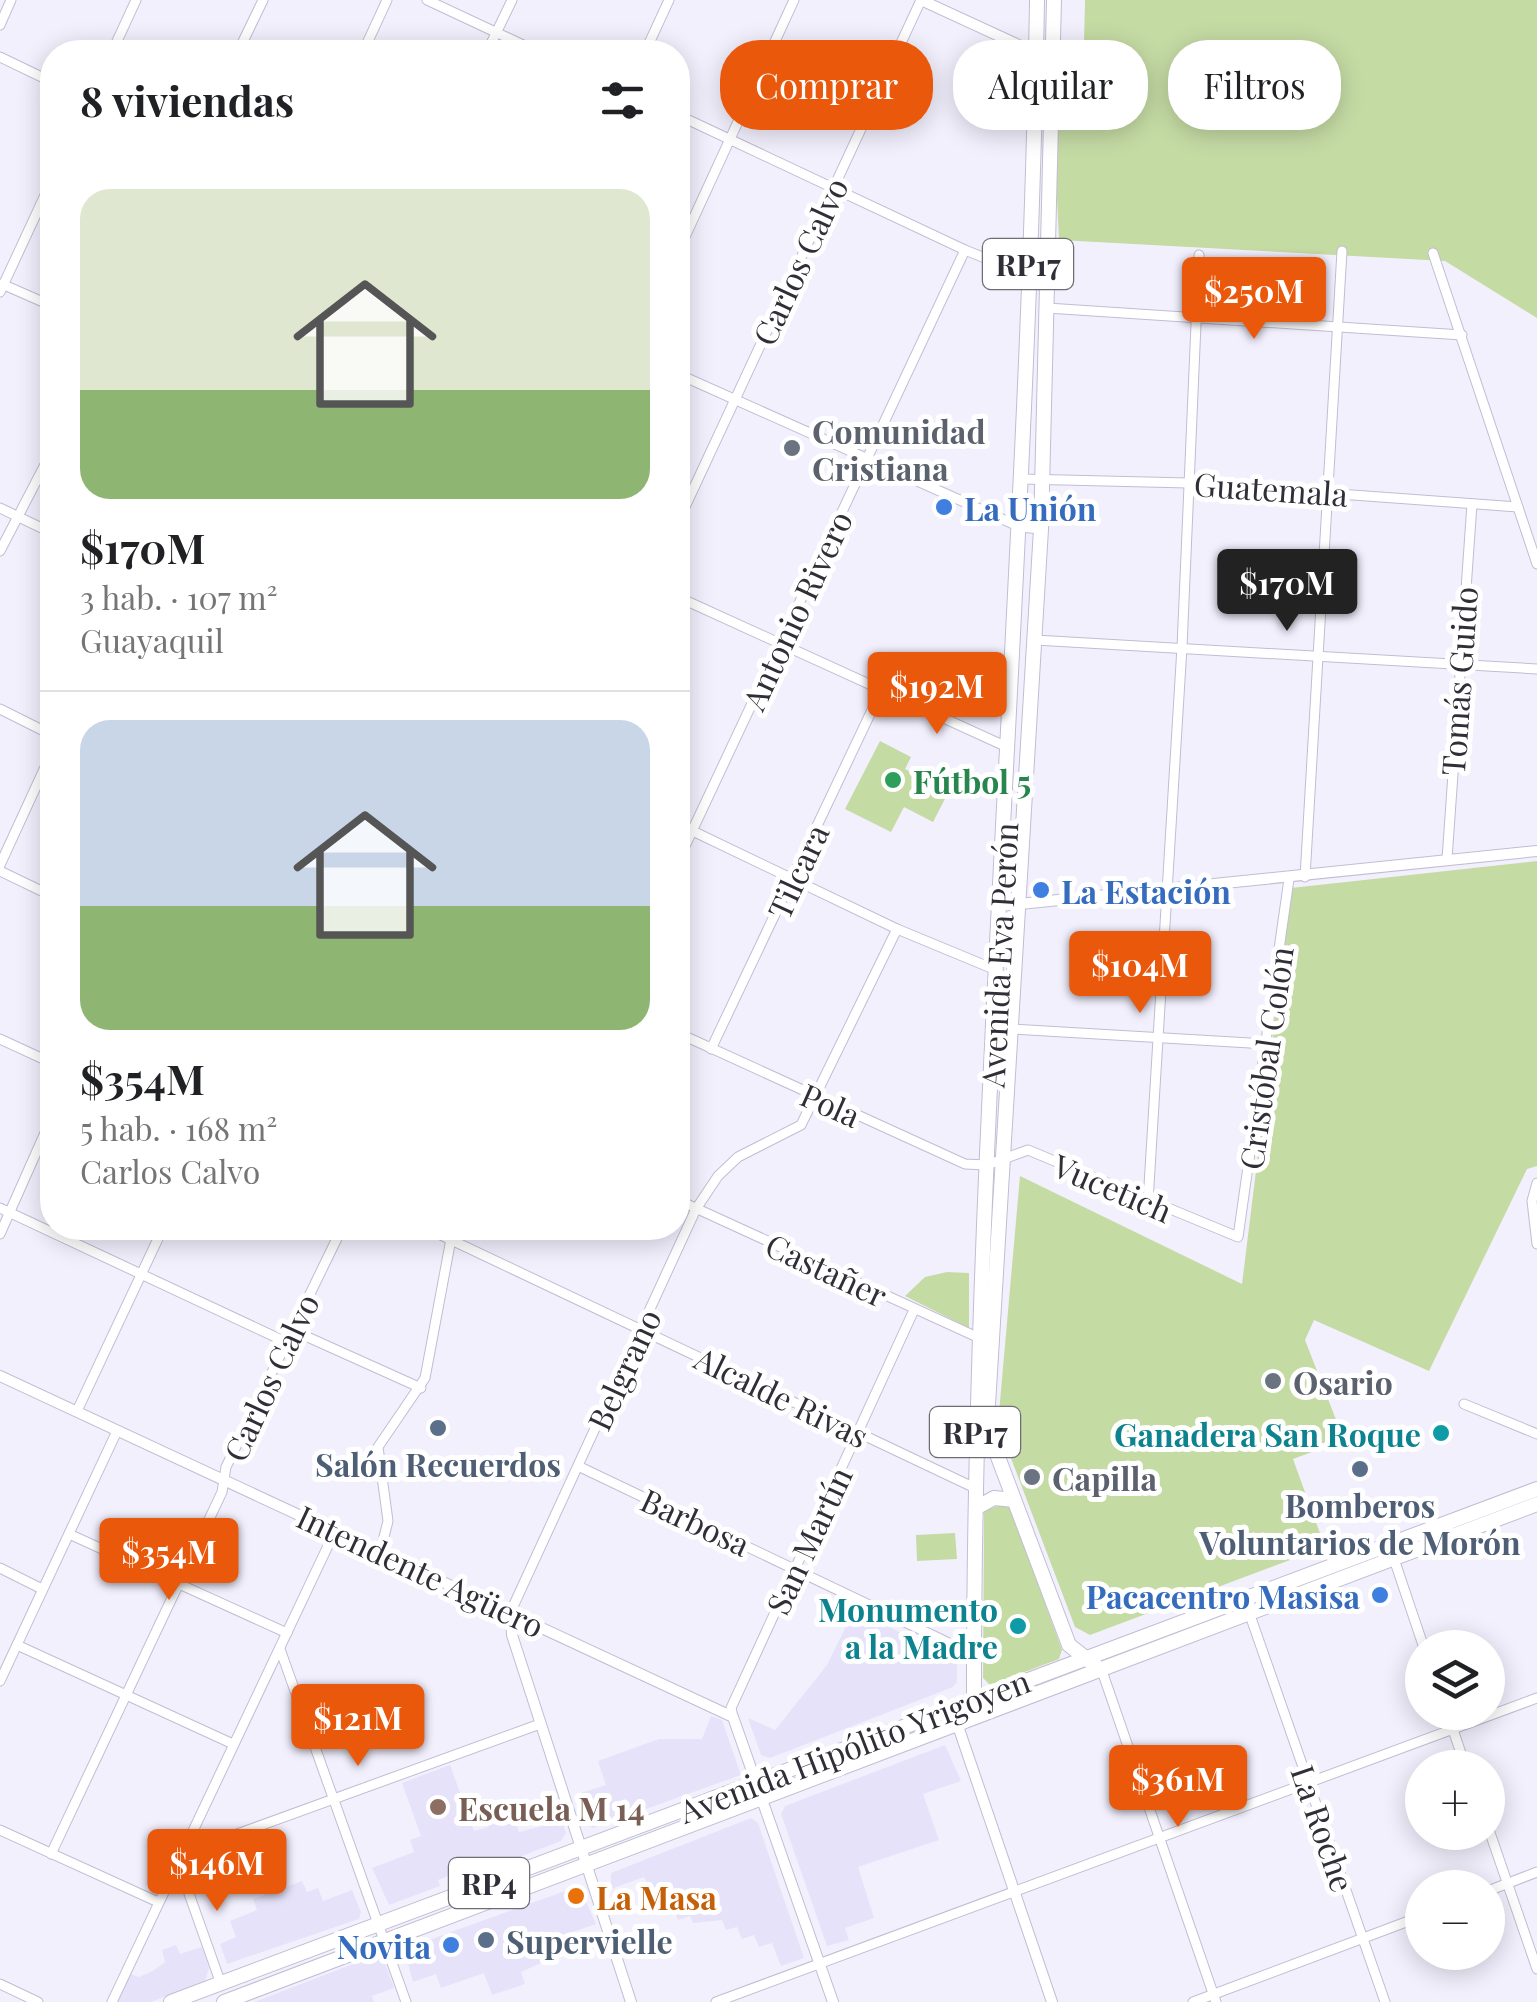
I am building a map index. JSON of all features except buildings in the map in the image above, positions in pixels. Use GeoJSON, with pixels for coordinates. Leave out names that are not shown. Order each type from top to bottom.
{"type":"FeatureCollection","features":[{"type":"Feature","properties":{"kind":"main road","name":"Avenida Eva Perón"},"geometry":{"type":"LineString","coordinates":[[1036,0],[1036,40]]}},
{"type":"Feature","properties":{"kind":"main road","name":"Avenida Eva Perón"},"geometry":{"type":"LineString","coordinates":[[1053,40],[1054,0]]}},
{"type":"Feature","properties":{"kind":"main road","name":"Avenida Eva Perón"},"geometry":{"type":"LineString","coordinates":[[974,1699],[976,1337],[1020,527],[1033,130]]}},
{"type":"Feature","properties":{"kind":"main road","name":"Avenida Eva Perón"},"geometry":{"type":"LineString","coordinates":[[1051,130],[1036,640],[988,1405],[995,1448],[1014,1500],[1069,1645],[1082,1660]]}},
{"type":"Feature","properties":{"kind":"main road","name":"Avenida Hipólito Yrigoyen"},"geometry":{"type":"LineString","coordinates":[[171,2002],[1389,1542],[1537,1490]]}},
{"type":"Feature","properties":{"kind":"main road"},"geometry":{"type":"LineString","coordinates":[[976,1508],[994,1498],[1014,1500]]}},
{"type":"Feature","properties":{"kind":"main road","name":"Avenida Hipólito Yrigoyen"},"geometry":{"type":"LineString","coordinates":[[226,2002],[1537,1504]]}},
{"type":"Feature","properties":{"kind":"main road"},"geometry":{"type":"LineString","coordinates":[[1082,1660],[1102,1671]]}},
{"type":"Feature","properties":{"kind":"main road"},"geometry":{"type":"LineString","coordinates":[[958,1726],[974,1699]]}},
{"type":"Feature","properties":{"kind":"street"},"geometry":{"type":"LineString","coordinates":[[0,25],[12,0]]}},
{"type":"Feature","properties":{"kind":"street"},"geometry":{"type":"LineString","coordinates":[[118,40],[136,0]]}},
{"type":"Feature","properties":{"kind":"street"},"geometry":{"type":"LineString","coordinates":[[244,40],[263,0]]}},
{"type":"Feature","properties":{"kind":"street"},"geometry":{"type":"LineString","coordinates":[[369,40],[387,0]]}},
{"type":"Feature","properties":{"kind":"street"},"geometry":{"type":"LineString","coordinates":[[427,0],[510,40]]}},
{"type":"Feature","properties":{"kind":"street"},"geometry":{"type":"LineString","coordinates":[[493,40],[512,0]]}},
{"type":"Feature","properties":{"kind":"street"},"geometry":{"type":"LineString","coordinates":[[650,40],[669,0]]}},
{"type":"Feature","properties":{"kind":"street"},"geometry":{"type":"LineString","coordinates":[[690,226],[794,0]]}},
{"type":"Feature","properties":{"kind":"street"},"geometry":{"type":"LineString","coordinates":[[921,0],[1008,40]]}},
{"type":"Feature","properties":{"kind":"street","name":"Carlos Calvo"},"geometry":{"type":"LineString","coordinates":[[690,496],[921,0]]}},
{"type":"Feature","properties":{"kind":"street"},"geometry":{"type":"LineString","coordinates":[[0,57],[40,76]]}},
{"type":"Feature","properties":{"kind":"street"},"geometry":{"type":"LineString","coordinates":[[690,121],[966,250],[1048,276]]}},
{"type":"Feature","properties":{"kind":"street"},"geometry":{"type":"LineString","coordinates":[[40,205],[1,286],[40,301]]}},
{"type":"Feature","properties":{"kind":"street","name":"Antonio Rivero"},"geometry":{"type":"LineString","coordinates":[[690,834],[966,250]]}},
{"type":"Feature","properties":{"kind":"street"},"geometry":{"type":"LineString","coordinates":[[1305,877],[1342,251]]}},
{"type":"Feature","properties":{"kind":"street"},"geometry":{"type":"LineString","coordinates":[[1433,254],[1537,564]]}},
{"type":"Feature","properties":{"kind":"street"},"geometry":{"type":"LineString","coordinates":[[1148,1202],[1182,646],[1198,255]]}},
{"type":"Feature","properties":{"kind":"street"},"geometry":{"type":"LineString","coordinates":[[1047,308],[1462,335]]}},
{"type":"Feature","properties":{"kind":"street"},"geometry":{"type":"LineString","coordinates":[[690,380],[866,462],[1020,527],[1041,529]]}},
{"type":"Feature","properties":{"kind":"street"},"geometry":{"type":"LineString","coordinates":[[0,552],[40,477]]}},
{"type":"Feature","properties":{"kind":"street","name":"Guatemala"},"geometry":{"type":"LineString","coordinates":[[1022,479],[1188,483],[1518,506]]}},
{"type":"Feature","properties":{"kind":"street","name":"Tomás Guido"},"geometry":{"type":"LineString","coordinates":[[1446,860],[1457,664],[1472,504]]}},
{"type":"Feature","properties":{"kind":"street"},"geometry":{"type":"LineString","coordinates":[[0,508],[40,527]]}},
{"type":"Feature","properties":{"kind":"street"},"geometry":{"type":"LineString","coordinates":[[690,602],[1009,748]]}},
{"type":"Feature","properties":{"kind":"street"},"geometry":{"type":"LineString","coordinates":[[1036,640],[1537,669]]}},
{"type":"Feature","properties":{"kind":"street","name":"Tilcara"},"geometry":{"type":"LineString","coordinates":[[710,1049],[881,692]]}},
{"type":"Feature","properties":{"kind":"street"},"geometry":{"type":"LineString","coordinates":[[0,709],[40,729]]}},
{"type":"Feature","properties":{"kind":"street"},"geometry":{"type":"LineString","coordinates":[[40,779],[0,868],[40,890]]}},
{"type":"Feature","properties":{"kind":"street"},"geometry":{"type":"LineString","coordinates":[[692,830],[897,929],[996,970]]}},
{"type":"Feature","properties":{"kind":"street"},"geometry":{"type":"LineString","coordinates":[[1000,906],[1289,880],[1537,851]]}},
{"type":"Feature","properties":{"kind":"street","name":"Cristóbal Colón"},"geometry":{"type":"LineString","coordinates":[[1238,1237],[1289,880]]}},
{"type":"Feature","properties":{"kind":"street","name":"Belgrano"},"geometry":{"type":"LineString","coordinates":[[690,1222],[727,1166],[793,1133],[816,1098],[897,929]]}},
{"type":"Feature","properties":{"kind":"street"},"geometry":{"type":"LineString","coordinates":[[1010,1029],[1267,1044]]}},
{"type":"Feature","properties":{"kind":"street"},"geometry":{"type":"LineString","coordinates":[[0,1039],[40,1057]]}},
{"type":"Feature","properties":{"kind":"street","name":"Pola"},"geometry":{"type":"LineString","coordinates":[[690,1040],[965,1164],[987,1165]]}},
{"type":"Feature","properties":{"kind":"street"},"geometry":{"type":"LineString","coordinates":[[0,1234],[5,1210],[40,1141]]}},
{"type":"Feature","properties":{"kind":"street","name":"Vucetich"},"geometry":{"type":"LineString","coordinates":[[987,1165],[1028,1150],[1238,1237]]}},
{"type":"Feature","properties":{"kind":"street"},"geometry":{"type":"LineString","coordinates":[[1537,1183],[1532,1201],[1537,1244]]}},
{"type":"Feature","properties":{"kind":"street","name":"Castañer"},"geometry":{"type":"LineString","coordinates":[[690,1206],[976,1337]]}},
{"type":"Feature","properties":{"kind":"street"},"geometry":{"type":"LineString","coordinates":[[5,1210],[40,1227]]}},
{"type":"Feature","properties":{"kind":"street"},"geometry":{"type":"LineString","coordinates":[[68,1240],[286,1342]]}},
{"type":"Feature","properties":{"kind":"street"},"geometry":{"type":"LineString","coordinates":[[77,1412],[158,1240]]}},
{"type":"Feature","properties":{"kind":"street","name":"Carlos Calvo"},"geometry":{"type":"LineString","coordinates":[[51,1854],[336,1240]]}},
{"type":"Feature","properties":{"kind":"street"},"geometry":{"type":"LineString","coordinates":[[380,1553],[388,1522],[378,1447],[399,1411],[421,1388],[451,1240]]}},
{"type":"Feature","properties":{"kind":"street","name":"Alcalde Rivas"},"geometry":{"type":"LineString","coordinates":[[451,1240],[976,1488]]}},
{"type":"Feature","properties":{"kind":"street","name":"Belgrano"},"geometry":{"type":"LineString","coordinates":[[511,1611],[682,1240]]}},
{"type":"Feature","properties":{"kind":"street","name":"San Martín"},"geometry":{"type":"LineString","coordinates":[[733,1717],[731,1708],[914,1310]]}},
{"type":"Feature","properties":{"kind":"street"},"geometry":{"type":"LineString","coordinates":[[292,1330],[421,1388]]}},
{"type":"Feature","properties":{"kind":"street","name":"Intendente Agüero"},"geometry":{"type":"LineString","coordinates":[[0,1376],[733,1717]]}},
{"type":"Feature","properties":{"kind":"street"},"geometry":{"type":"LineString","coordinates":[[1464,1404],[1537,1434]]}},
{"type":"Feature","properties":{"kind":"street"},"geometry":{"type":"LineString","coordinates":[[0,1681],[117,1432]]}},
{"type":"Feature","properties":{"kind":"street","name":"Barbosa"},"geometry":{"type":"LineString","coordinates":[[578,1466],[974,1655]]}},
{"type":"Feature","properties":{"kind":"street"},"geometry":{"type":"LineString","coordinates":[[112,2002],[334,1531]]}},
{"type":"Feature","properties":{"kind":"street"},"geometry":{"type":"LineString","coordinates":[[70,1534],[287,1633]]}},
{"type":"Feature","properties":{"kind":"street"},"geometry":{"type":"LineString","coordinates":[[1389,1542],[1418,1630]]}},
{"type":"Feature","properties":{"kind":"street"},"geometry":{"type":"LineString","coordinates":[[0,1568],[42,1589]]}},
{"type":"Feature","properties":{"kind":"street","name":"La Roche"},"geometry":{"type":"LineString","coordinates":[[1244,1598],[1385,2002]]}},
{"type":"Feature","properties":{"kind":"street"},"geometry":{"type":"LineString","coordinates":[[511,1611],[512,1635],[631,2002]]}},
{"type":"Feature","properties":{"kind":"street"},"geometry":{"type":"LineString","coordinates":[[17,1644],[234,1744]]}},
{"type":"Feature","properties":{"kind":"street"},"geometry":{"type":"LineString","coordinates":[[280,1649],[406,2002]]}},
{"type":"Feature","properties":{"kind":"street"},"geometry":{"type":"LineString","coordinates":[[1102,1671],[1215,1998]]}},
{"type":"Feature","properties":{"kind":"street"},"geometry":{"type":"LineString","coordinates":[[1505,1710],[1537,1698]]}},
{"type":"Feature","properties":{"kind":"street"},"geometry":{"type":"LineString","coordinates":[[733,1717],[833,2002]]}},
{"type":"Feature","properties":{"kind":"street"},"geometry":{"type":"LineString","coordinates":[[184,1850],[196,1850],[540,1724]]}},
{"type":"Feature","properties":{"kind":"street"},"geometry":{"type":"LineString","coordinates":[[958,1726],[1052,2002]]}},
{"type":"Feature","properties":{"kind":"street"},"geometry":{"type":"LineString","coordinates":[[716,2002],[1450,1730]]}},
{"type":"Feature","properties":{"kind":"street"},"geometry":{"type":"LineString","coordinates":[[0,1830],[158,1902]]}},
{"type":"Feature","properties":{"kind":"street"},"geometry":{"type":"LineString","coordinates":[[1496,1850],[1537,1969]]}},
{"type":"Feature","properties":{"kind":"street"},"geometry":{"type":"LineString","coordinates":[[173,1872],[188,1888],[226,2002]]}},
{"type":"Feature","properties":{"kind":"street"},"geometry":{"type":"LineString","coordinates":[[1505,1885],[1537,1872]]}},
{"type":"Feature","properties":{"kind":"street"},"geometry":{"type":"LineString","coordinates":[[1194,2002],[1215,1998],[1405,1922]]}},
{"type":"Feature","properties":{"kind":"street"},"geometry":{"type":"LineString","coordinates":[[0,1984],[38,2002]]}},
{"type":"Feature","properties":{"kind":"shaded area"},"geometry":{"type":"Polygon","coordinates":[[[854,1610],[957,1660],[957,1682],[953,1687],[770,1758],[761,1755],[748,1718],[775,1730],[827,1665],[854,1610]]]}},
{"type":"Feature","properties":{"kind":"shaded area"},"geometry":{"type":"Polygon","coordinates":[[[711,1716],[722,1720],[741,1775],[593,1828],[589,1826],[578,1794],[606,1785],[598,1761],[659,1739],[702,1739],[711,1716]]]}},
{"type":"Feature","properties":{"kind":"shaded area"},"geometry":{"type":"Polygon","coordinates":[[[945,1745],[961,1781],[923,1794],[939,1840],[858,1867],[874,1918],[845,1928],[849,1940],[827,1946],[781,1814],[785,1806],[945,1745]]]}},
{"type":"Feature","properties":{"kind":"shaded area"},"geometry":{"type":"Polygon","coordinates":[[[450,1765],[474,1831],[488,1827],[483,1811],[508,1802],[519,1832],[562,1821],[566,1833],[561,1841],[489,1869],[485,1862],[438,1880],[440,1886],[389,1905],[372,1868],[414,1852],[410,1840],[421,1836],[402,1783],[450,1765]]]}},
{"type":"Feature","properties":{"kind":"shaded area"},"geometry":{"type":"Polygon","coordinates":[[[751,1818],[758,1823],[804,1958],[781,1966],[772,1943],[759,1947],[754,1935],[742,1939],[737,1927],[726,1930],[722,1920],[693,1923],[690,1916],[678,1920],[666,1883],[650,1889],[644,1877],[611,1889],[611,1873],[751,1818]]]}},
{"type":"Feature","properties":{"kind":"shaded area"},"geometry":{"type":"Polygon","coordinates":[[[302,1881],[307,1892],[318,1888],[323,1901],[352,1890],[361,1912],[359,1919],[227,1964],[220,1944],[236,1937],[230,1921],[257,1910],[253,1899],[302,1881]]]}},
{"type":"Feature","properties":{"kind":"shaded area"},"geometry":{"type":"Polygon","coordinates":[[[579,1886],[596,1924],[544,1942],[550,1959],[521,1972],[525,1984],[492,1995],[484,1973],[441,1988],[436,1974],[413,1982],[404,1949],[579,1886]]]}},
{"type":"Feature","properties":{"kind":"shaded area"},"geometry":{"type":"Polygon","coordinates":[[[176,1945],[180,1954],[202,1947],[209,1968],[205,1981],[151,2002],[117,2002],[130,1974],[139,1977],[153,1971],[165,1962],[162,1950],[176,1945]]]}},
{"type":"Feature","properties":{"kind":"shaded area"},"geometry":{"type":"Polygon","coordinates":[[[374,1956],[384,1961],[394,1988],[372,1996],[374,2002],[254,2002],[374,1956]]]}},
{"type":"Feature","properties":{"kind":"green space"},"geometry":{"type":"Polygon","coordinates":[[[1085,0],[1537,0],[1537,318],[1445,261],[1059,240],[1054,130],[1148,130],[1148,40],[1084,40],[1085,0]]]}},
{"type":"Feature","properties":{"kind":"green space","name":"Fútbol 5"},"geometry":{"type":"Polygon","coordinates":[[[880,741],[911,757],[905,769],[949,791],[933,822],[904,807],[891,832],[845,809],[880,741]]]}},
{"type":"Feature","properties":{"kind":"green space"},"geometry":{"type":"Polygon","coordinates":[[[1537,861],[1537,1166],[1527,1169],[1429,1371],[1314,1320],[1305,1340],[1344,1440],[1293,1459],[1325,1547],[1090,1635],[1075,1627],[998,1424],[1020,1176],[1242,1284],[1291,888],[1537,861]]]}},
{"type":"Feature","properties":{"kind":"green space"},"geometry":{"type":"Polygon","coordinates":[[[969,1273],[969,1328],[905,1296],[925,1277],[969,1273]]]}},
{"type":"Feature","properties":{"kind":"green space"},"geometry":{"type":"Polygon","coordinates":[[[1003,1504],[1010,1507],[1062,1650],[1059,1659],[990,1685],[983,1678],[984,1511],[1003,1504]]]}},
{"type":"Feature","properties":{"kind":"green space"},"geometry":{"type":"Polygon","coordinates":[[[955,1533],[957,1559],[917,1561],[916,1535],[955,1533]]]}},
{"type":"Feature","properties":{"kind":"place","name":"Comunidad Cristiana"},"geometry":{"type":"Point","coordinates":[792,448]}},
{"type":"Feature","properties":{"kind":"place","name":"La Unión"},"geometry":{"type":"Point","coordinates":[944,507]}},
{"type":"Feature","properties":{"kind":"place","name":"Fútbol 5"},"geometry":{"type":"Point","coordinates":[893,780]}},
{"type":"Feature","properties":{"kind":"place","name":"La Estación"},"geometry":{"type":"Point","coordinates":[1041,890]}},
{"type":"Feature","properties":{"kind":"place","name":"Osario"},"geometry":{"type":"Point","coordinates":[1273,1381]}},
{"type":"Feature","properties":{"kind":"place","name":"Salón Recuerdos"},"geometry":{"type":"Point","coordinates":[438,1428]}},
{"type":"Feature","properties":{"kind":"place","name":"Ganadera San Roque"},"geometry":{"type":"Point","coordinates":[1441,1433]}},
{"type":"Feature","properties":{"kind":"place","name":"Bomberos Voluntarios de Morón"},"geometry":{"type":"Point","coordinates":[1360,1469]}},
{"type":"Feature","properties":{"kind":"place","name":"Capilla"},"geometry":{"type":"Point","coordinates":[1032,1477]}},
{"type":"Feature","properties":{"kind":"place","name":"Pacacentro Masisa"},"geometry":{"type":"Point","coordinates":[1380,1595]}},
{"type":"Feature","properties":{"kind":"place","name":"Monumento a la Madre"},"geometry":{"type":"Point","coordinates":[1018,1626]}},
{"type":"Feature","properties":{"kind":"place","name":"Escuela M 14"},"geometry":{"type":"Point","coordinates":[438,1807]}},
{"type":"Feature","properties":{"kind":"place","name":"La Masa"},"geometry":{"type":"Point","coordinates":[576,1896]}},
{"type":"Feature","properties":{"kind":"place","name":"Supervielle"},"geometry":{"type":"Point","coordinates":[486,1940]}},
{"type":"Feature","properties":{"kind":"place","name":"Novita"},"geometry":{"type":"Point","coordinates":[451,1945]}}]}
